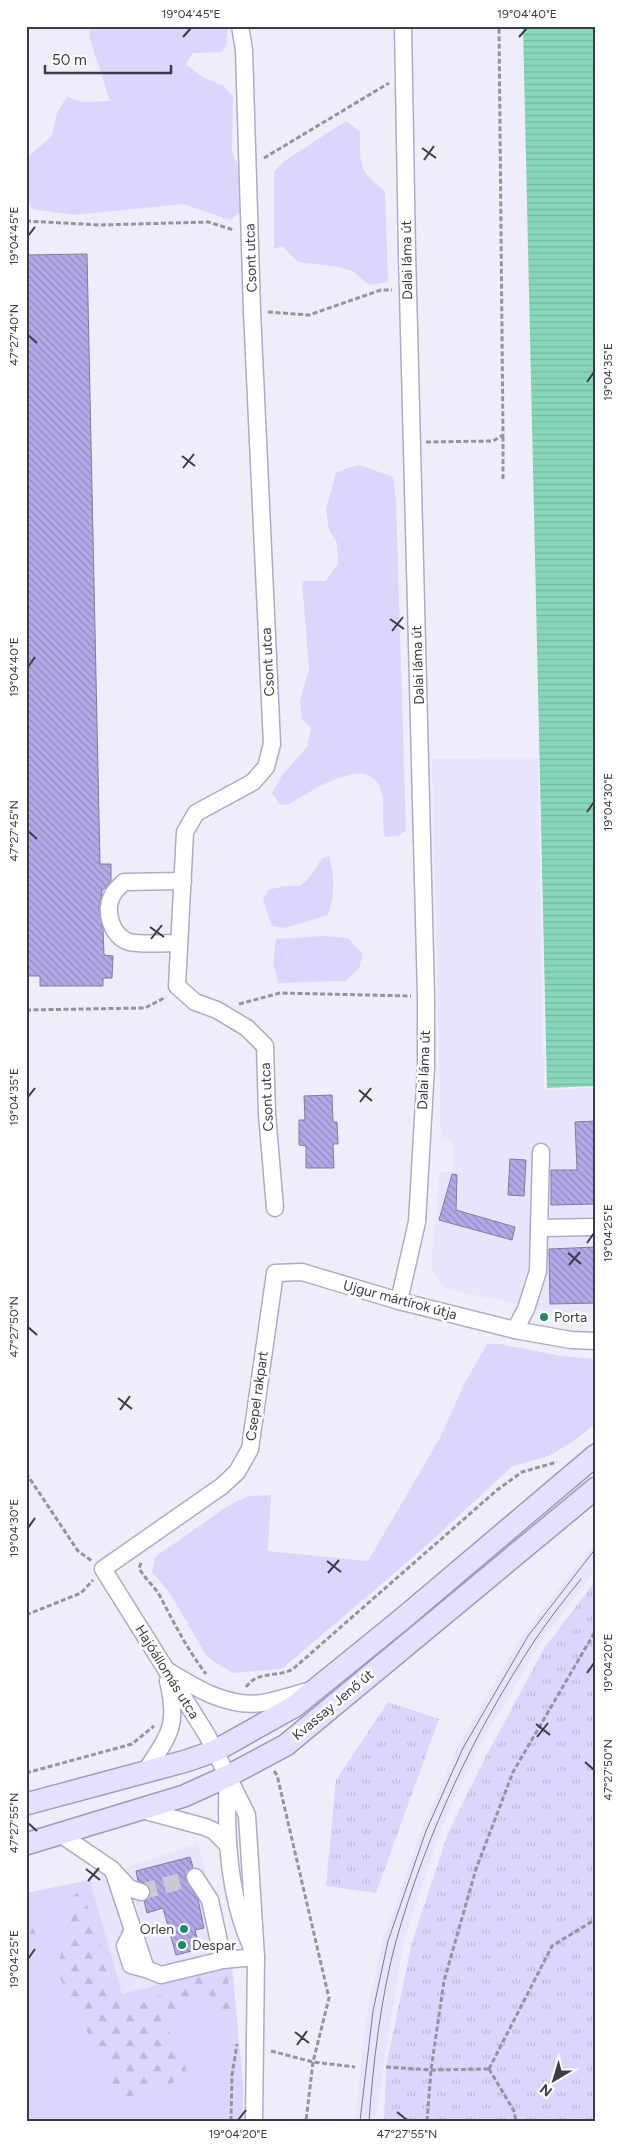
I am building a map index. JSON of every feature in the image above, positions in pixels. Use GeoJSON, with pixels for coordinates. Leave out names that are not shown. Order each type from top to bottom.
{"type":"FeatureCollection","features":[{"type":"Feature","properties":{"kind":"main road","name":"Kvassay Jenő út"},"geometry":{"type":"LineString","coordinates":[[26,1804],[215,1751],[272,1720],[319,1688],[596,1455]]}},
{"type":"Feature","properties":{"kind":"main road","name":"Kvassay Jenő út"},"geometry":{"type":"LineString","coordinates":[[26,1844],[184,1796],[228,1776],[286,1745],[596,1488]]}},
{"type":"Feature","properties":{"kind":"street","name":"Csont utca"},"geometry":{"type":"LineString","coordinates":[[240,26],[244,50],[252,311],[272,744],[266,767],[253,782],[196,813],[185,832],[177,986],[195,1002],[217,1010],[247,1028],[265,1046],[267,1114],[276,1208]]}},
{"type":"Feature","properties":{"kind":"street","name":"Dalai láma út"},"geometry":{"type":"LineString","coordinates":[[399,1301],[417,1222],[426,1067],[426,997],[403,26]]}},
{"type":"Feature","properties":{"kind":"street"},"geometry":{"type":"LineString","coordinates":[[180,944],[129,942],[116,932],[110,923],[109,904],[112,895],[124,882],[183,881]]}},
{"type":"Feature","properties":{"kind":"street"},"geometry":{"type":"LineString","coordinates":[[520,1330],[538,1271],[541,1152]]}},
{"type":"Feature","properties":{"kind":"street"},"geometry":{"type":"LineString","coordinates":[[539,1228],[596,1227]]}},
{"type":"Feature","properties":{"kind":"street","name":"Ujgur mártírok útja"},"geometry":{"type":"LineString","coordinates":[[275,1273],[302,1272],[399,1301],[520,1330],[571,1340],[596,1341]]}},
{"type":"Feature","properties":{"kind":"street","name":"Csepel rakpart"},"geometry":{"type":"LineString","coordinates":[[103,1569],[222,1486],[237,1472],[250,1449],[275,1273]]}},
{"type":"Feature","properties":{"kind":"street","name":"Hajóállomás utca"},"geometry":{"type":"LineString","coordinates":[[103,1569],[215,1751],[247,1815],[256,1957],[254,2121]]}},
{"type":"Feature","properties":{"kind":"street"},"geometry":{"type":"LineString","coordinates":[[165,1669],[202,1691],[241,1704],[261,1703],[319,1688]]}},
{"type":"Feature","properties":{"kind":"street"},"geometry":{"type":"LineString","coordinates":[[145,1772],[166,1739],[174,1719],[172,1698],[165,1669]]}},
{"type":"Feature","properties":{"kind":"street","name":"Hajóállomás utca"},"geometry":{"type":"LineString","coordinates":[[228,1776],[226,1812],[228,1845],[241,1923],[256,1957]]}},
{"type":"Feature","properties":{"kind":"street"},"geometry":{"type":"LineString","coordinates":[[142,1810],[205,1827],[214,1832],[228,1845]]}},
{"type":"Feature","properties":{"kind":"street"},"geometry":{"type":"LineString","coordinates":[[60,1834],[113,1870],[129,1888],[141,1892]]}},
{"type":"Feature","properties":{"kind":"street"},"geometry":{"type":"LineString","coordinates":[[113,1870],[146,1969],[161,1975],[223,1960],[256,1957]]}},
{"type":"Feature","properties":{"kind":"street"},"geometry":{"type":"LineString","coordinates":[[195,1877],[210,1900],[223,1960]]}},
{"type":"Feature","properties":{"kind":"path"},"geometry":{"type":"LineString","coordinates":[[499,26],[503,479]]}},
{"type":"Feature","properties":{"kind":"path"},"geometry":{"type":"LineString","coordinates":[[248,167],[405,74]]}},
{"type":"Feature","properties":{"kind":"path"},"geometry":{"type":"LineString","coordinates":[[26,221],[100,225],[208,222],[250,235]]}},
{"type":"Feature","properties":{"kind":"path"},"geometry":{"type":"LineString","coordinates":[[252,311],[309,315],[381,290],[408,291]]}},
{"type":"Feature","properties":{"kind":"path"},"geometry":{"type":"LineString","coordinates":[[412,443],[493,441],[503,435]]}},
{"type":"Feature","properties":{"kind":"path"},"geometry":{"type":"LineString","coordinates":[[26,1010],[145,1008],[162,1001],[177,986]]}},
{"type":"Feature","properties":{"kind":"path"},"geometry":{"type":"LineString","coordinates":[[217,1010],[280,993],[426,997]]}},
{"type":"Feature","properties":{"kind":"path"},"geometry":{"type":"LineString","coordinates":[[245,1690],[250,1682],[258,1677],[287,1672],[293,1669],[497,1490],[522,1472],[565,1460]]}},
{"type":"Feature","properties":{"kind":"path"},"geometry":{"type":"LineString","coordinates":[[26,1472],[78,1551],[103,1569],[81,1592],[26,1615]]}},
{"type":"Feature","properties":{"kind":"path"},"geometry":{"type":"LineString","coordinates":[[143,1557],[139,1568],[145,1580],[159,1594],[174,1625],[205,1674],[212,1677]]}},
{"type":"Feature","properties":{"kind":"path"},"geometry":{"type":"LineString","coordinates":[[427,2121],[431,2070],[444,1981],[476,1869],[513,1772],[596,1630]]}},
{"type":"Feature","properties":{"kind":"path"},"geometry":{"type":"LineString","coordinates":[[26,1773],[132,1744],[149,1728],[154,1726]]}},
{"type":"Feature","properties":{"kind":"path"},"geometry":{"type":"LineString","coordinates":[[278,1775],[329,1998],[313,2062],[306,2121]]}},
{"type":"Feature","properties":{"kind":"path"},"geometry":{"type":"LineString","coordinates":[[489,2069],[552,1946],[596,1919]]}},
{"type":"Feature","properties":{"kind":"path"},"geometry":{"type":"LineString","coordinates":[[231,2121],[232,2075],[237,2042]]}},
{"type":"Feature","properties":{"kind":"path"},"geometry":{"type":"LineString","coordinates":[[256,2047],[313,2062],[355,2067]]}},
{"type":"Feature","properties":{"kind":"path"},"geometry":{"type":"LineString","coordinates":[[386,2067],[431,2070],[489,2069]]}},
{"type":"Feature","properties":{"kind":"path"},"geometry":{"type":"LineString","coordinates":[[489,2069],[514,2111],[516,2121]]}},
{"type":"Feature","properties":{"kind":"shaded area"},"geometry":{"type":"Polygon","coordinates":[[[523,26],[596,26],[596,1086],[547,1088],[523,26]]]}},
{"type":"Feature","properties":{"kind":"shaded area"},"geometry":{"type":"Polygon","coordinates":[[[538,758],[544,1090],[596,1088],[596,1318],[574,1318],[445,1288],[431,1269],[440,1172],[453,1172],[453,1141],[441,1140],[432,759],[538,758]]]}},
{"type":"Feature","properties":{"kind":"shaded area"},"geometry":{"type":"Polygon","coordinates":[[[596,1541],[596,1569],[542,1640],[477,1750],[440,1832],[403,1942],[375,2121],[355,2121],[366,2019],[383,1940],[422,1829],[457,1748],[522,1636],[596,1541]]]}},
{"type":"Feature","properties":{"kind":"shaded area"},"geometry":{"type":"Polygon","coordinates":[[[198,1843],[232,1966],[122,1994],[90,1880],[198,1843]]]}},
{"type":"Feature","properties":{"kind":"green space"},"geometry":{"type":"Polygon","coordinates":[[[90,26],[227,26],[227,42],[222,52],[193,53],[186,64],[204,78],[224,86],[233,97],[232,152],[238,166],[243,210],[230,220],[183,204],[74,215],[32,209],[26,197],[26,162],[31,154],[52,136],[57,113],[67,96],[82,102],[110,101],[89,36],[90,26]]]}},
{"type":"Feature","properties":{"kind":"green space"},"geometry":{"type":"Polygon","coordinates":[[[346,121],[360,132],[361,160],[365,172],[385,191],[388,282],[369,285],[354,272],[340,267],[298,262],[282,246],[274,249],[274,172],[283,162],[346,121]]]}},
{"type":"Feature","properties":{"kind":"green space"},"geometry":{"type":"Polygon","coordinates":[[[360,465],[393,477],[396,499],[406,830],[399,836],[385,837],[382,794],[376,781],[366,775],[353,774],[339,778],[324,784],[287,805],[279,804],[272,793],[281,777],[307,747],[311,729],[302,719],[300,701],[309,669],[302,581],[326,581],[338,564],[337,543],[329,530],[326,509],[336,473],[360,465]]]}},
{"type":"Feature","properties":{"kind":"green space"},"geometry":{"type":"Polygon","coordinates":[[[329,856],[333,886],[328,915],[285,928],[272,926],[263,901],[268,890],[284,886],[300,886],[310,877],[322,858],[329,856]]]}},
{"type":"Feature","properties":{"kind":"green space"},"geometry":{"type":"Polygon","coordinates":[[[323,936],[348,938],[363,954],[359,968],[345,981],[279,983],[273,964],[276,939],[323,936]]]}},
{"type":"Feature","properties":{"kind":"green space"},"geometry":{"type":"Polygon","coordinates":[[[487,1344],[500,1344],[561,1356],[596,1359],[596,1423],[578,1438],[549,1456],[513,1466],[419,1552],[282,1669],[233,1673],[206,1655],[169,1592],[152,1572],[155,1557],[226,1507],[248,1496],[271,1495],[268,1551],[368,1561],[441,1436],[464,1384],[487,1344]]]}},
{"type":"Feature","properties":{"kind":"green space"},"geometry":{"type":"Polygon","coordinates":[[[596,1580],[596,2121],[384,2121],[386,2067],[412,1942],[448,1833],[486,1756],[545,1647],[596,1580]]]}},
{"type":"Feature","properties":{"kind":"green space"},"geometry":{"type":"Polygon","coordinates":[[[388,1702],[439,1719],[376,1893],[326,1886],[336,1780],[388,1702]]]}},
{"type":"Feature","properties":{"kind":"green space"},"geometry":{"type":"Polygon","coordinates":[[[90,1880],[122,1994],[232,1966],[243,2085],[243,2121],[26,2121],[26,1893],[90,1880]]]}},
{"type":"Feature","properties":{"kind":"green space"},"geometry":{"type":"Polygon","coordinates":[[[82,1889],[112,1984],[132,2003],[184,1989],[195,1977],[216,1972],[228,1976],[231,2011],[218,2011],[207,1991],[164,2021],[190,2077],[121,2100],[56,1970],[69,1928],[72,1897],[82,1889]]]}},
{"type":"Feature","properties":{"kind":"green space"},"geometry":{"type":"Polygon","coordinates":[[[26,1915],[37,1936],[32,1951],[26,1957],[26,1915]]]}},
{"type":"Feature","properties":{"kind":"building"},"geometry":{"type":"Polygon","coordinates":[[[87,254],[100,864],[111,864],[111,881],[102,891],[99,910],[103,929],[104,955],[113,956],[112,978],[103,978],[103,986],[40,986],[40,976],[26,976],[26,255],[87,254]]]}},
{"type":"Feature","properties":{"kind":"building"},"geometry":{"type":"Polygon","coordinates":[[[332,1095],[333,1122],[337,1122],[338,1144],[333,1144],[334,1168],[306,1168],[306,1146],[299,1145],[299,1120],[305,1120],[304,1096],[332,1095]]]}},
{"type":"Feature","properties":{"kind":"building"},"geometry":{"type":"Polygon","coordinates":[[[596,1121],[596,1204],[551,1205],[551,1170],[577,1170],[575,1122],[596,1121]]]}},
{"type":"Feature","properties":{"kind":"building"},"geometry":{"type":"Polygon","coordinates":[[[510,1159],[526,1160],[524,1196],[508,1195],[510,1159]]]}},
{"type":"Feature","properties":{"kind":"building"},"geometry":{"type":"Polygon","coordinates":[[[452,1174],[457,1175],[456,1210],[515,1227],[512,1240],[439,1220],[452,1174]]]}},
{"type":"Feature","properties":{"kind":"building"},"geometry":{"type":"Polygon","coordinates":[[[596,1247],[596,1303],[550,1304],[549,1249],[596,1247]]]}},
{"type":"Feature","properties":{"kind":"building"},"geometry":{"type":"Polygon","coordinates":[[[190,1857],[193,1867],[186,1872],[185,1878],[198,1899],[204,1928],[195,1930],[200,1949],[176,1955],[163,1908],[147,1913],[144,1901],[150,1896],[151,1890],[148,1885],[138,1881],[136,1871],[190,1857]]]}},
{"type":"Feature","properties":{"kind":"tunnel"},"geometry":{"type":"LineString","coordinates":[[141,1892],[195,1877]]}},
{"type":"Feature","properties":{"kind":"tram line"},"geometry":{"type":"LineString","coordinates":[[360,2121],[373,2011],[388,1941],[426,1831],[463,1748],[528,1636],[596,1548]]}},
{"type":"Feature","properties":{"kind":"tram line"},"geometry":{"type":"LineString","coordinates":[[369,2121],[375,2054],[391,1962],[408,1901],[437,1823],[472,1748],[513,1675],[551,1617],[581,1579]]}},
{"type":"Feature","properties":{"kind":"place","name":"Porta"},"geometry":{"type":"Point","coordinates":[544,1317]}},
{"type":"Feature","properties":{"kind":"place","name":"Orlen"},"geometry":{"type":"Point","coordinates":[184,1929]}},
{"type":"Feature","properties":{"kind":"place","name":"Despar"},"geometry":{"type":"Point","coordinates":[182,1945]}}]}
